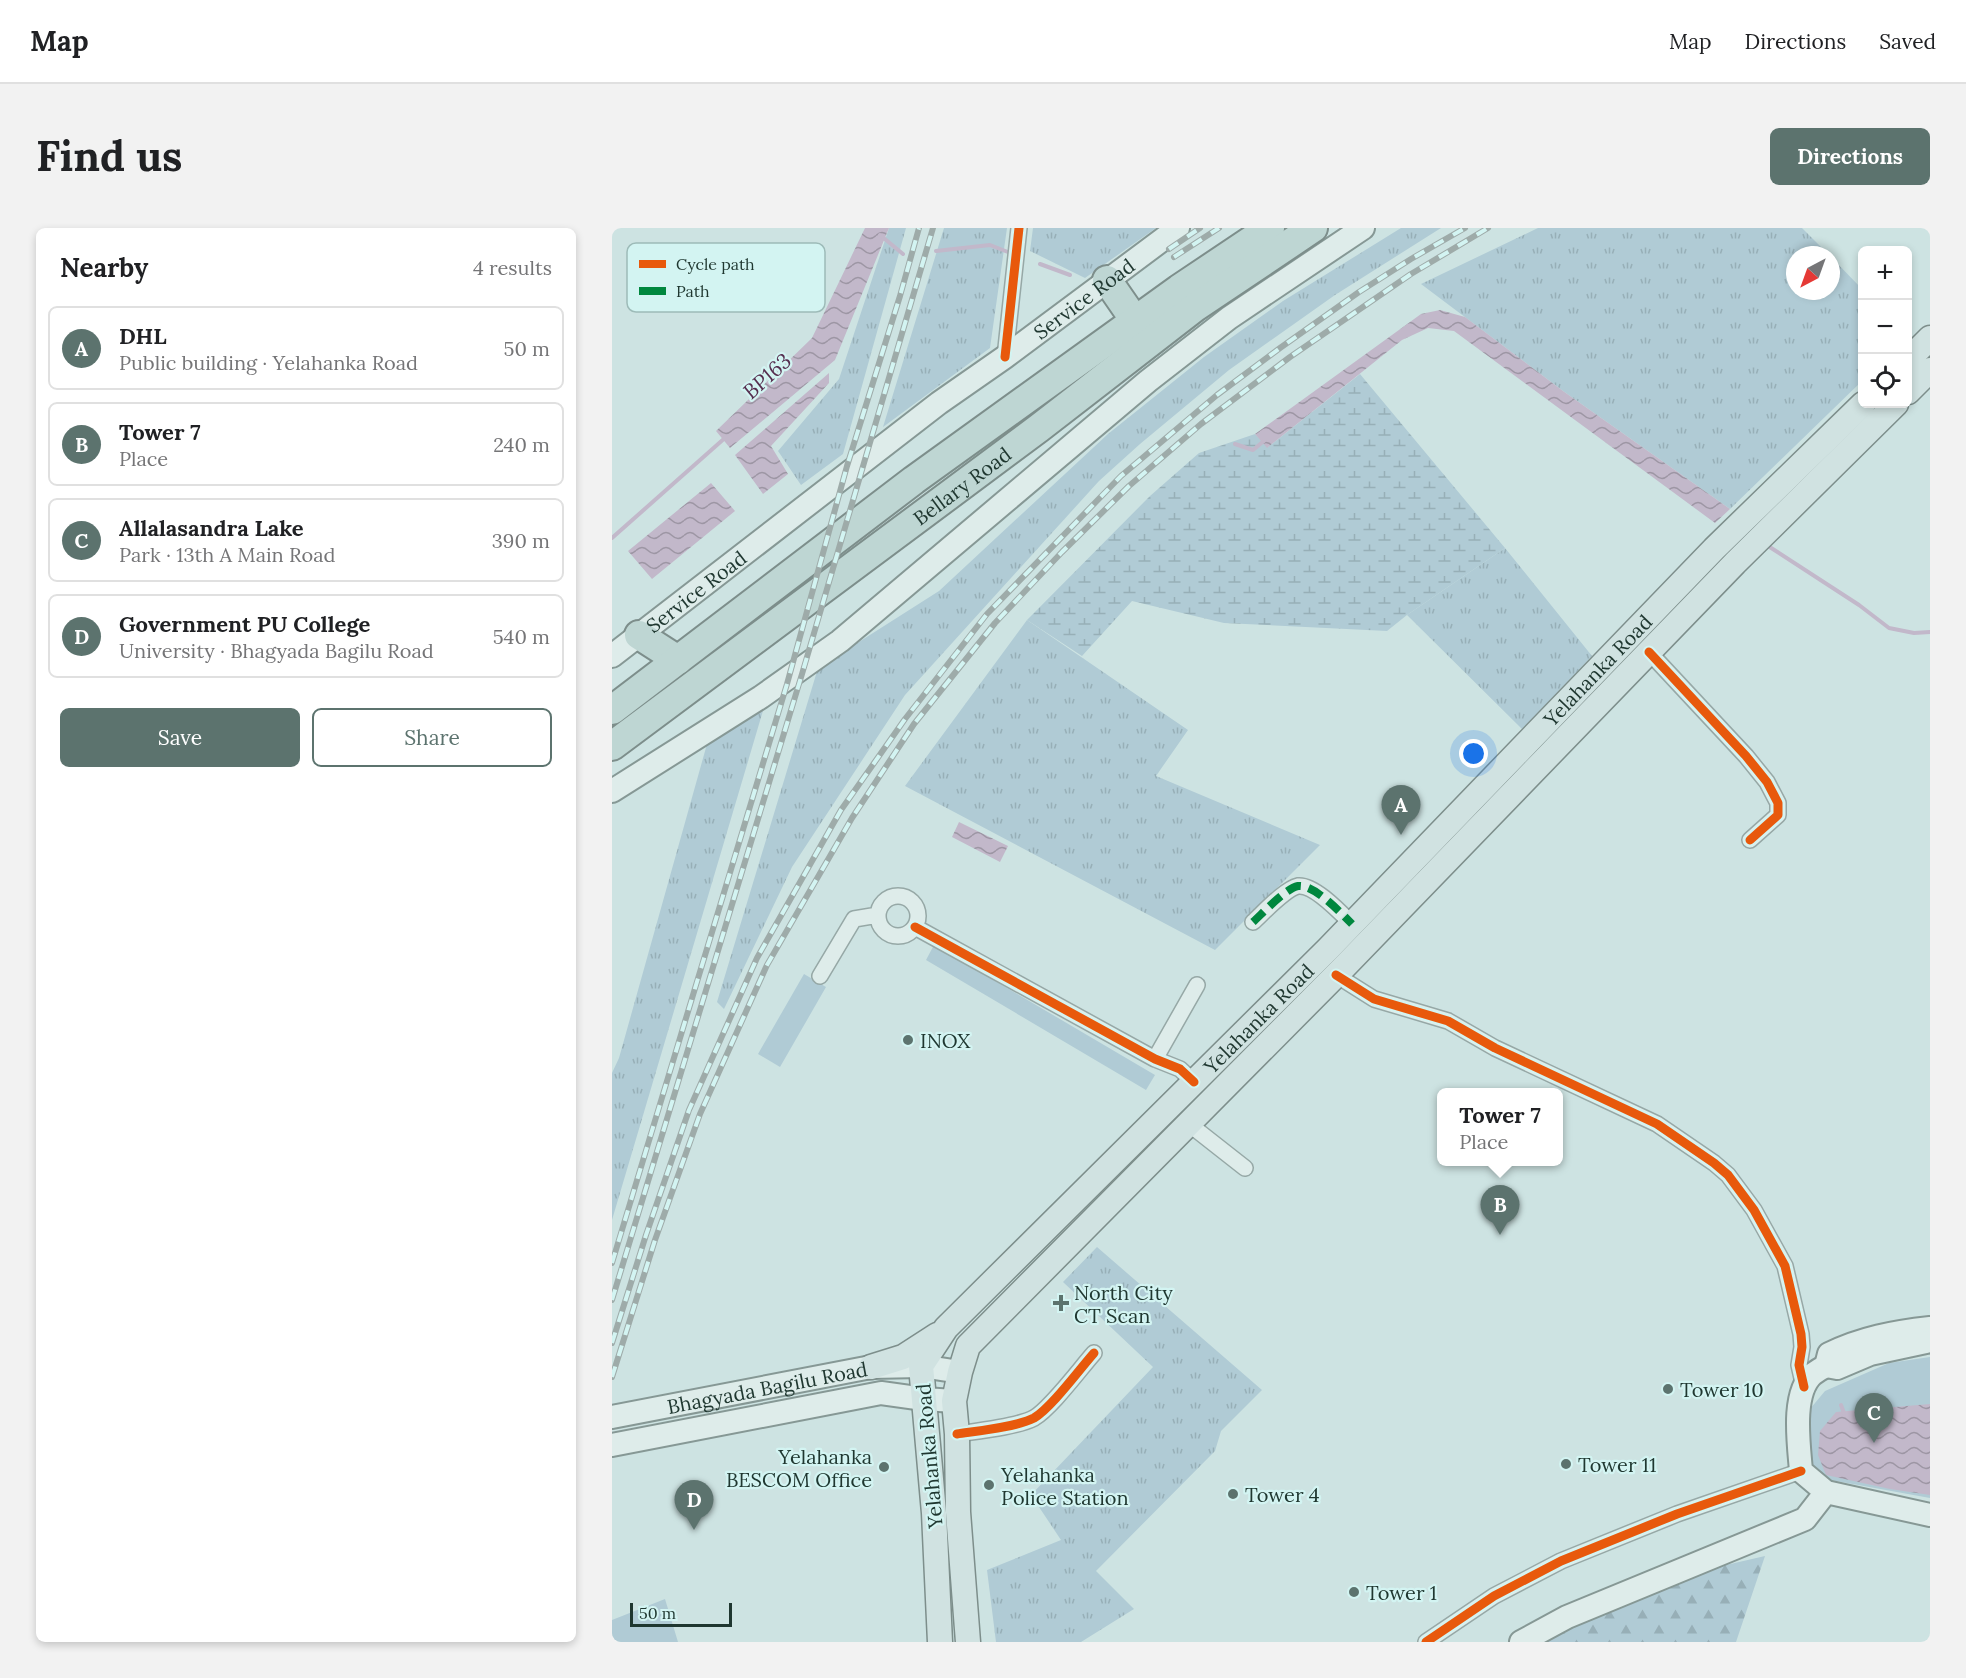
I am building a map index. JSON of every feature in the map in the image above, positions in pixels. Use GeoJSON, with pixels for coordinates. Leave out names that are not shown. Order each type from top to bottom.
{"type":"FeatureCollection","features":[{"type":"Feature","properties":{"kind":"highway","name":"Bellary Road"},"geometry":{"type":"LineString","coordinates":[[612,710],[914,480],[1179,289],[1270,228]]}},
{"type":"Feature","properties":{"kind":"highway","name":"Bellary Road"},"geometry":{"type":"LineString","coordinates":[[612,746],[1039,428],[1194,308],[1313,228]]}},
{"type":"Feature","properties":{"kind":"highway"},"geometry":{"type":"LineString","coordinates":[[1107,280],[1136,321]]}},
{"type":"Feature","properties":{"kind":"highway"},"geometry":{"type":"LineString","coordinates":[[639,635],[678,660]]}},
{"type":"Feature","properties":{"kind":"main road","name":"Service Road"},"geometry":{"type":"LineString","coordinates":[[612,656],[939,403],[1005,357],[1178,228]]}},
{"type":"Feature","properties":{"kind":"main road"},"geometry":{"type":"LineString","coordinates":[[612,790],[761,697],[840,641],[1148,381],[1229,318],[1363,228]]}},
{"type":"Feature","properties":{"kind":"main road"},"geometry":{"type":"LineString","coordinates":[[1912,356],[1930,338]]}},
{"type":"Feature","properties":{"kind":"main road"},"geometry":{"type":"LineString","coordinates":[[1912,388],[1930,370]]}},
{"type":"Feature","properties":{"kind":"main road"},"geometry":{"type":"LineString","coordinates":[[1786,495],[1860,408]]}},
{"type":"Feature","properties":{"kind":"main road"},"geometry":{"type":"LineString","coordinates":[[1786,495],[1891,408]]}},
{"type":"Feature","properties":{"kind":"main road","name":"Yelahanka Road"},"geometry":{"type":"LineString","coordinates":[[940,1642],[934,1513],[913,1397],[921,1366],[946,1329],[1352,924],[1742,521],[1786,495]]}},
{"type":"Feature","properties":{"kind":"main road","name":"Yelahanka Road"},"geometry":{"type":"LineString","coordinates":[[968,1642],[958,1512],[957,1434],[954,1401],[968,1346],[1336,975],[1763,534],[1786,495]]}},
{"type":"Feature","properties":{"kind":"main road"},"geometry":{"type":"LineString","coordinates":[[1680,584],[1696,602]]}},
{"type":"Feature","properties":{"kind":"main road"},"geometry":{"type":"LineString","coordinates":[[1826,1366],[1829,1354],[1850,1344],[1871,1337],[1930,1328]]}},
{"type":"Feature","properties":{"kind":"main road"},"geometry":{"type":"LineString","coordinates":[[871,1367],[903,1357],[946,1329]]}},
{"type":"Feature","properties":{"kind":"main road"},"geometry":{"type":"LineString","coordinates":[[1930,1341],[1870,1354],[1837,1368],[1826,1366],[1813,1374],[1804,1387],[1798,1419],[1801,1472],[1826,1492],[1930,1515]]}},
{"type":"Feature","properties":{"kind":"main road","name":"Bhagyada Bagilu Road"},"geometry":{"type":"LineString","coordinates":[[612,1417],[871,1367],[921,1366],[960,1372]]}},
{"type":"Feature","properties":{"kind":"main road","name":"Bhagyada Bagilu Road"},"geometry":{"type":"LineString","coordinates":[[612,1445],[881,1393],[954,1401]]}},
{"type":"Feature","properties":{"kind":"main road"},"geometry":{"type":"LineString","coordinates":[[1521,1642],[1567,1617],[1805,1519],[1826,1492]]}},
{"type":"Feature","properties":{"kind":"street"},"geometry":{"type":"LineString","coordinates":[[1005,357],[1019,228]]}},
{"type":"Feature","properties":{"kind":"street"},"geometry":{"type":"LineString","coordinates":[[1649,652],[1739,748],[1767,782],[1778,803],[1778,815],[1750,840]]}},
{"type":"Feature","properties":{"kind":"street"},"geometry":{"type":"LineString","coordinates":[[1253,922],[1284,894],[1297,886],[1309,887],[1352,924]]}},
{"type":"Feature","properties":{"kind":"street"},"geometry":{"type":"LineString","coordinates":[[901,896],[916,908],[918,921],[915,927],[905,935],[892,936],[881,927],[878,915],[883,903],[901,896]]}},
{"type":"Feature","properties":{"kind":"street"},"geometry":{"type":"LineString","coordinates":[[820,976],[854,919],[878,915]]}},
{"type":"Feature","properties":{"kind":"street"},"geometry":{"type":"LineString","coordinates":[[915,927],[1155,1059],[1174,1078],[1189,1087]]}},
{"type":"Feature","properties":{"kind":"street"},"geometry":{"type":"LineString","coordinates":[[1336,975],[1374,999],[1448,1021],[1496,1048],[1657,1124],[1728,1175],[1754,1210],[1785,1266],[1801,1334],[1799,1365],[1804,1387]]}},
{"type":"Feature","properties":{"kind":"street"},"geometry":{"type":"LineString","coordinates":[[1155,1059],[1197,985]]}},
{"type":"Feature","properties":{"kind":"street"},"geometry":{"type":"LineString","coordinates":[[1189,1124],[1245,1168]]}},
{"type":"Feature","properties":{"kind":"street"},"geometry":{"type":"LineString","coordinates":[[957,1434],[1034,1418],[1044,1410],[1094,1353]]}},
{"type":"Feature","properties":{"kind":"street"},"geometry":{"type":"LineString","coordinates":[[1426,1642],[1494,1596],[1561,1561],[1677,1514],[1801,1472]]}},
{"type":"Feature","properties":{"kind":"green space"},"geometry":{"type":"Polygon","coordinates":[[[889,228],[906,228],[843,454],[801,485],[778,451],[839,379],[889,228]]]}},
{"type":"Feature","properties":{"kind":"green space"},"geometry":{"type":"Polygon","coordinates":[[[944,228],[1007,228],[990,348],[883,427],[944,228]]]}},
{"type":"Feature","properties":{"kind":"green space"},"geometry":{"type":"Polygon","coordinates":[[[1033,228],[1156,228],[1085,278],[1030,251],[1033,228]]]}},
{"type":"Feature","properties":{"kind":"green space"},"geometry":{"type":"Polygon","coordinates":[[[1401,228],[1441,228],[1335,295],[1229,370],[1140,444],[1099,481],[905,695],[792,867],[724,1009],[717,1002],[818,668],[939,591],[1108,434],[1204,357],[1283,301],[1401,228]]]}},
{"type":"Feature","properties":{"kind":"green space"},"geometry":{"type":"Polygon","coordinates":[[[1538,228],[1802,228],[1820,246],[1786,246],[1786,300],[1840,300],[1840,266],[1858,285],[1858,385],[1730,509],[1563,391],[1421,284],[1538,228]]]}},
{"type":"Feature","properties":{"kind":"green space"},"geometry":{"type":"Polygon","coordinates":[[[1360,374],[1505,548],[1387,631],[1224,623],[1132,601],[1082,656],[1027,620],[1150,496],[1199,453],[1255,434],[1268,447],[1360,374]]]}},
{"type":"Feature","properties":{"kind":"green space"},"geometry":{"type":"Polygon","coordinates":[[[1505,548],[1592,656],[1522,729],[1407,615],[1505,548]]]}},
{"type":"Feature","properties":{"kind":"green space"},"geometry":{"type":"Polygon","coordinates":[[[1027,620],[1188,730],[1156,776],[1320,845],[1215,950],[905,786],[1027,620]]]}},
{"type":"Feature","properties":{"kind":"green space"},"geometry":{"type":"Polygon","coordinates":[[[765,704],[612,1220],[612,1073],[619,1058],[707,744],[765,704]]]}},
{"type":"Feature","properties":{"kind":"green space"},"geometry":{"type":"Polygon","coordinates":[[[934,945],[1155,1075],[1146,1090],[926,960],[934,945]]]}},
{"type":"Feature","properties":{"kind":"green space"},"geometry":{"type":"Polygon","coordinates":[[[804,974],[826,987],[780,1067],[758,1054],[804,974]]]}},
{"type":"Feature","properties":{"kind":"green space"},"geometry":{"type":"Polygon","coordinates":[[[1097,1247],[1262,1390],[1221,1431],[1215,1451],[1096,1571],[1134,1609],[1081,1642],[996,1642],[987,1570],[1061,1540],[1031,1495],[1153,1367],[1063,1282],[1097,1247]]]}},
{"type":"Feature","properties":{"kind":"green space"},"geometry":{"type":"Polygon","coordinates":[[[1930,1357],[1930,1498],[1814,1477],[1805,1415],[1825,1391],[1889,1363],[1930,1357]]]}},
{"type":"Feature","properties":{"kind":"green space"},"geometry":{"type":"Polygon","coordinates":[[[1765,1556],[1736,1642],[1536,1642],[1713,1568],[1765,1556]]]}},
{"type":"Feature","properties":{"kind":"green space"},"geometry":{"type":"Polygon","coordinates":[[[665,1599],[678,1642],[612,1642],[612,1620],[665,1599]]]}},
{"type":"Feature","properties":{"kind":"water"},"geometry":{"type":"Polygon","coordinates":[[[865,228],[889,228],[835,360],[730,448],[716,431],[812,338],[865,228]]]}},
{"type":"Feature","properties":{"kind":"water"},"geometry":{"type":"Polygon","coordinates":[[[1440,310],[1465,317],[1563,391],[1730,509],[1715,523],[1454,331],[1428,328],[1402,340],[1267,448],[1255,434],[1421,314],[1440,310]]]}},
{"type":"Feature","properties":{"kind":"water"},"geometry":{"type":"Polygon","coordinates":[[[829,373],[829,383],[771,446],[788,474],[763,494],[735,455],[829,373]]]}},
{"type":"Feature","properties":{"kind":"water"},"geometry":{"type":"Polygon","coordinates":[[[711,483],[735,511],[652,579],[628,551],[711,483]]]}},
{"type":"Feature","properties":{"kind":"water"},"geometry":{"type":"Polygon","coordinates":[[[959,822],[1008,846],[1000,862],[952,837],[959,822]]]}},
{"type":"Feature","properties":{"kind":"water"},"geometry":{"type":"Polygon","coordinates":[[[1930,1404],[1930,1495],[1826,1475],[1818,1455],[1820,1431],[1836,1412],[1930,1404]]]}},
{"type":"Feature","properties":{"kind":"waterway","name":"BP163"},"geometry":{"type":"LineString","coordinates":[[880,235],[903,254]]}},
{"type":"Feature","properties":{"kind":"waterway"},"geometry":{"type":"LineString","coordinates":[[936,251],[990,245],[1013,254]]}},
{"type":"Feature","properties":{"kind":"waterway"},"geometry":{"type":"LineString","coordinates":[[1040,264],[1070,275]]}},
{"type":"Feature","properties":{"kind":"waterway","name":"BP163"},"geometry":{"type":"LineString","coordinates":[[612,538],[726,437]]}},
{"type":"Feature","properties":{"kind":"waterway"},"geometry":{"type":"LineString","coordinates":[[1235,444],[1253,450],[1265,440]]}},
{"type":"Feature","properties":{"kind":"waterway"},"geometry":{"type":"LineString","coordinates":[[1765,544],[1859,605],[1889,628],[1914,633],[1930,632]]}},
{"type":"Feature","properties":{"kind":"waterway"},"geometry":{"type":"LineString","coordinates":[[1841,1405],[1844,1413]]}},
{"type":"Feature","properties":{"kind":"railway"},"geometry":{"type":"LineString","coordinates":[[612,1263],[787,684],[847,466],[919,228]]}},
{"type":"Feature","properties":{"kind":"railway"},"geometry":{"type":"LineString","coordinates":[[612,1300],[802,674],[933,228]]}},
{"type":"Feature","properties":{"kind":"railway"},"geometry":{"type":"LineString","coordinates":[[1169,249],[1200,228]]}},
{"type":"Feature","properties":{"kind":"railway"},"geometry":{"type":"LineString","coordinates":[[1174,257],[1219,228]]}},
{"type":"Feature","properties":{"kind":"railway"},"geometry":{"type":"LineString","coordinates":[[612,1343],[689,1110],[757,958],[841,810],[905,719],[987,614],[1121,476],[1217,395],[1280,348],[1359,292],[1465,228]]}},
{"type":"Feature","properties":{"kind":"railway"},"geometry":{"type":"LineString","coordinates":[[612,1377],[655,1240],[700,1114],[767,965],[852,818],[914,724],[995,623],[1129,486],[1201,424],[1290,357],[1411,274],[1488,228]]}},
{"type":"Feature","properties":{"kind":"marked path"},"geometry":{"type":"LineString","coordinates":[[1253,922],[1281,896],[1298,886],[1319,894],[1352,924]]}},
{"type":"Feature","properties":{"kind":"cycle path"},"geometry":{"type":"LineString","coordinates":[[1005,357],[1019,228]]}},
{"type":"Feature","properties":{"kind":"cycle path"},"geometry":{"type":"LineString","coordinates":[[1649,652],[1746,756],[1767,782],[1778,803],[1778,815],[1750,840]]}},
{"type":"Feature","properties":{"kind":"cycle path"},"geometry":{"type":"LineString","coordinates":[[915,927],[1155,1059],[1180,1069],[1194,1082]]}},
{"type":"Feature","properties":{"kind":"cycle path"},"geometry":{"type":"LineString","coordinates":[[1336,975],[1374,999],[1448,1021],[1495,1048],[1657,1124],[1728,1175],[1754,1210],[1785,1266],[1801,1334],[1802,1347],[1799,1365],[1804,1387]]}},
{"type":"Feature","properties":{"kind":"cycle path"},"geometry":{"type":"LineString","coordinates":[[957,1434],[1007,1426],[1034,1418],[1056,1398],[1094,1353]]}},
{"type":"Feature","properties":{"kind":"cycle path"},"geometry":{"type":"LineString","coordinates":[[1426,1642],[1494,1596],[1561,1561],[1677,1514],[1801,1471]]}},
{"type":"Feature","properties":{"kind":"place","name":"DHL"},"geometry":{"type":"Point","coordinates":[1401,835]}},
{"type":"Feature","properties":{"kind":"place","name":"INOX"},"geometry":{"type":"Point","coordinates":[908,1040]}},
{"type":"Feature","properties":{"kind":"place","name":"Tower 7"},"geometry":{"type":"Point","coordinates":[1500,1235]}},
{"type":"Feature","properties":{"kind":"place","name":"North City CT Scan"},"geometry":{"type":"Point","coordinates":[1061,1303]}},
{"type":"Feature","properties":{"kind":"place","name":"Tower 10"},"geometry":{"type":"Point","coordinates":[1668,1389]}},
{"type":"Feature","properties":{"kind":"place","name":"Allalasandra Lake"},"geometry":{"type":"Point","coordinates":[1874,1443]}},
{"type":"Feature","properties":{"kind":"place","name":"Tower 11"},"geometry":{"type":"Point","coordinates":[1566,1464]}},
{"type":"Feature","properties":{"kind":"place","name":"Yelahanka BESCOM Office"},"geometry":{"type":"Point","coordinates":[884,1467]}},
{"type":"Feature","properties":{"kind":"place","name":"Yelahanka Police Station"},"geometry":{"type":"Point","coordinates":[989,1485]}},
{"type":"Feature","properties":{"kind":"place","name":"Tower 4"},"geometry":{"type":"Point","coordinates":[1233,1494]}},
{"type":"Feature","properties":{"kind":"place","name":"Government PU College"},"geometry":{"type":"Point","coordinates":[694,1530]}},
{"type":"Feature","properties":{"kind":"place","name":"Tower 1"},"geometry":{"type":"Point","coordinates":[1354,1592]}}]}
